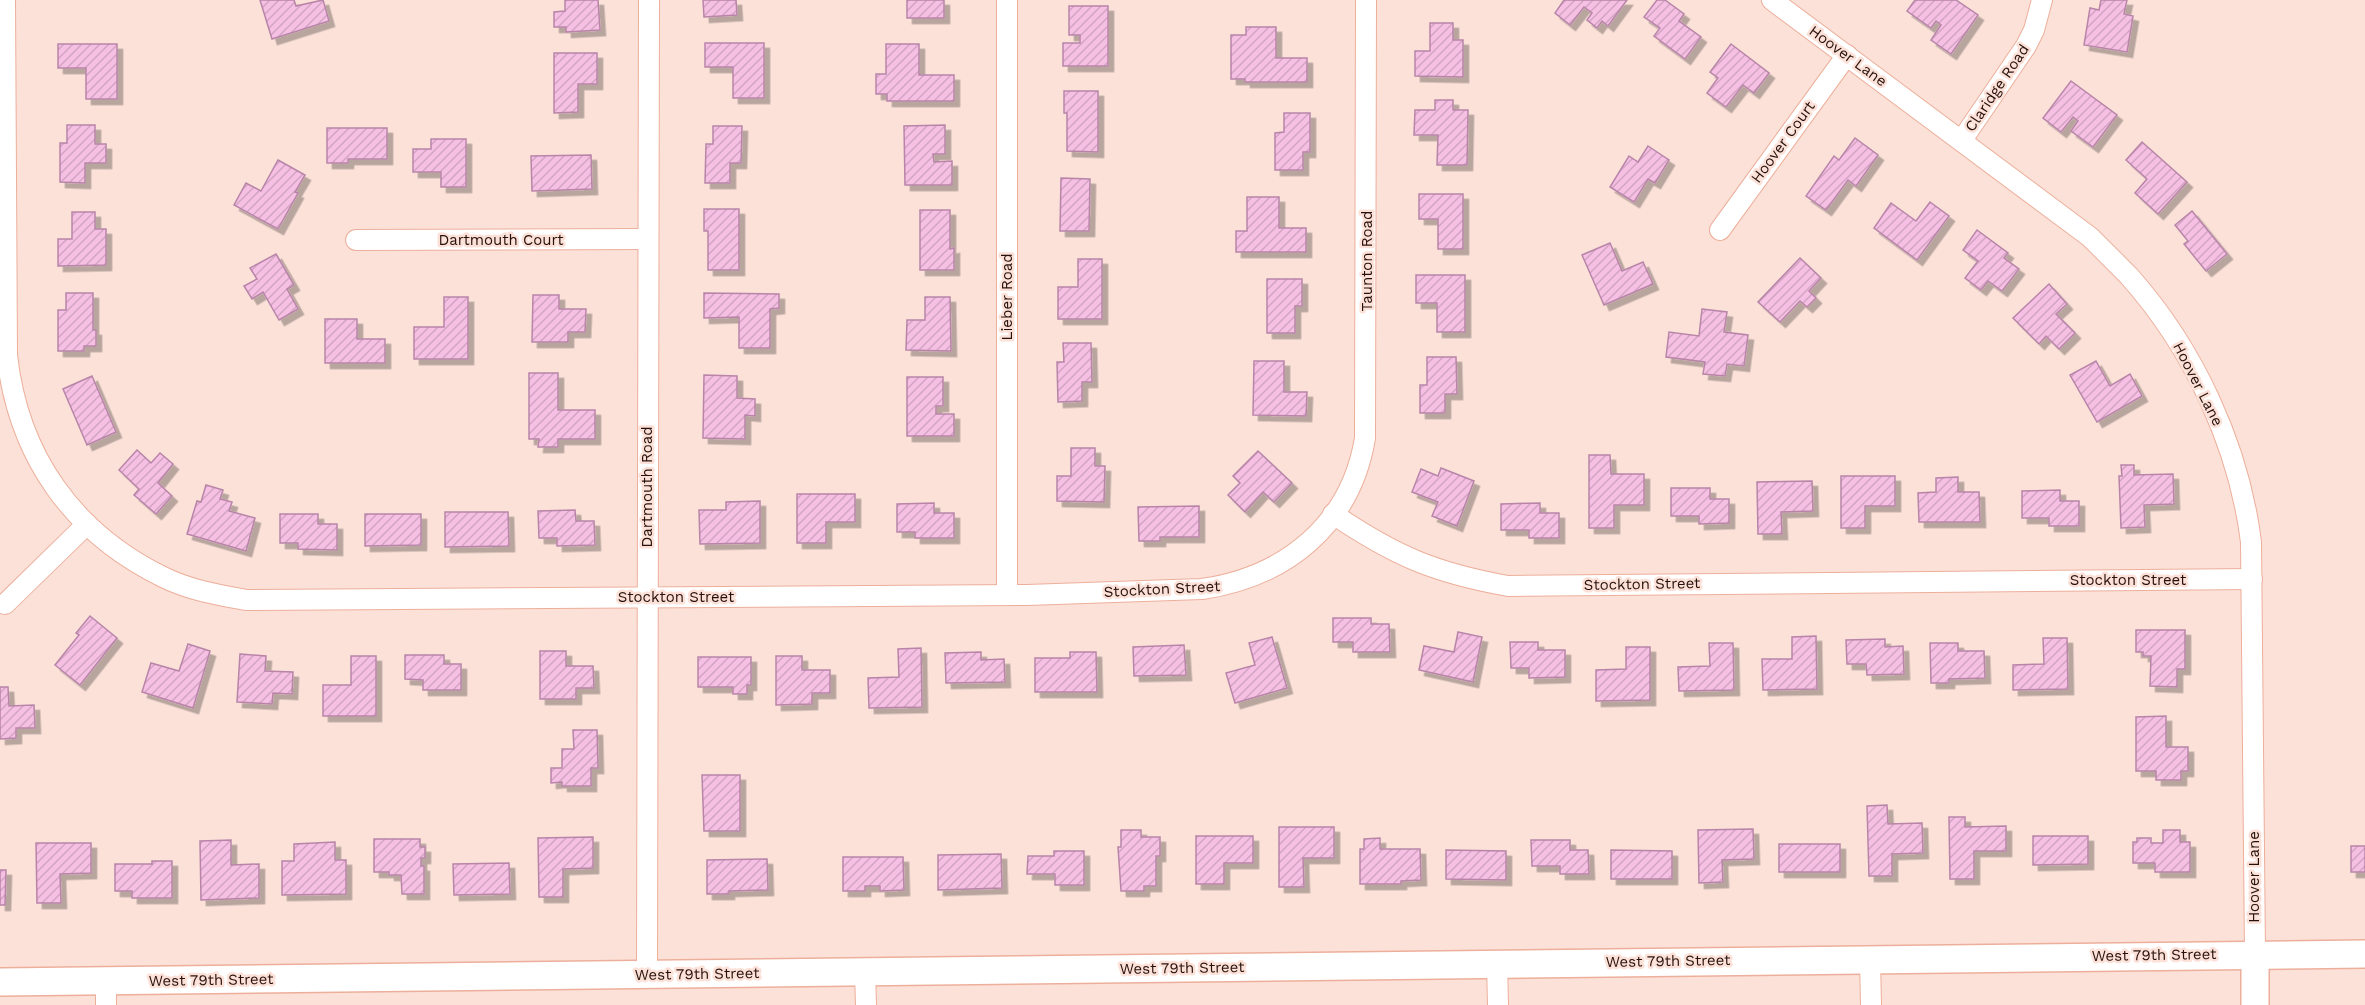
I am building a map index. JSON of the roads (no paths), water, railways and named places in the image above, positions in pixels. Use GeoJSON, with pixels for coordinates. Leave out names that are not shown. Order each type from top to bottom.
{"type":"FeatureCollection","features":[{"type":"Feature","properties":{"kind":"main road"},"geometry":{"type":"LineString","coordinates":[[2254,954],[2255,1005]]}},
{"type":"Feature","properties":{"kind":"main road","name":"West 79th Street"},"geometry":{"type":"LineString","coordinates":[[0,982],[106,993],[647,974],[2365,954]]}},
{"type":"Feature","properties":{"kind":"street","name":"Stockton Street"},"geometry":{"type":"LineString","coordinates":[[5,0],[6,326],[10,377],[22,426],[39,462],[60,495],[87,524],[123,555],[164,578],[209,594],[246,600],[647,598],[1007,595],[1202,589],[1231,585],[1267,571],[1292,556],[1315,537],[1333,514],[1372,540],[1415,562],[1470,579],[1508,586],[2252,579]]}},
{"type":"Feature","properties":{"kind":"street","name":"Dartmouth Road"},"geometry":{"type":"LineString","coordinates":[[647,974],[649,0]]}},
{"type":"Feature","properties":{"kind":"street","name":"Lieber Road"},"geometry":{"type":"LineString","coordinates":[[1007,0],[1007,595]]}},
{"type":"Feature","properties":{"kind":"street","name":"Taunton Road"},"geometry":{"type":"LineString","coordinates":[[1333,514],[1350,487],[1360,462],[1367,421],[1366,0]]}},
{"type":"Feature","properties":{"kind":"street","name":"Hoover Lane"},"geometry":{"type":"LineString","coordinates":[[1772,0],[2090,237],[2130,277],[2170,330],[2190,362],[2215,412],[2236,466],[2247,513],[2252,579],[2254,954]]}},
{"type":"Feature","properties":{"kind":"street","name":"Claridge Road"},"geometry":{"type":"LineString","coordinates":[[1962,140],[2026,46],[2034,30],[2042,0]]}},
{"type":"Feature","properties":{"kind":"street","name":"Hoover Court"},"geometry":{"type":"LineString","coordinates":[[1720,230],[1847,55]]}},
{"type":"Feature","properties":{"kind":"street","name":"Dartmouth Court"},"geometry":{"type":"LineString","coordinates":[[356,240],[647,239]]}},
{"type":"Feature","properties":{"kind":"street"},"geometry":{"type":"LineString","coordinates":[[5,604],[87,524]]}},
{"type":"Feature","properties":{"kind":"street"},"geometry":{"type":"LineString","coordinates":[[1870,959],[1871,1005]]}},
{"type":"Feature","properties":{"kind":"street"},"geometry":{"type":"LineString","coordinates":[[1497,963],[1498,1005]]}},
{"type":"Feature","properties":{"kind":"street"},"geometry":{"type":"LineString","coordinates":[[865,972],[866,1005]]}}]}
